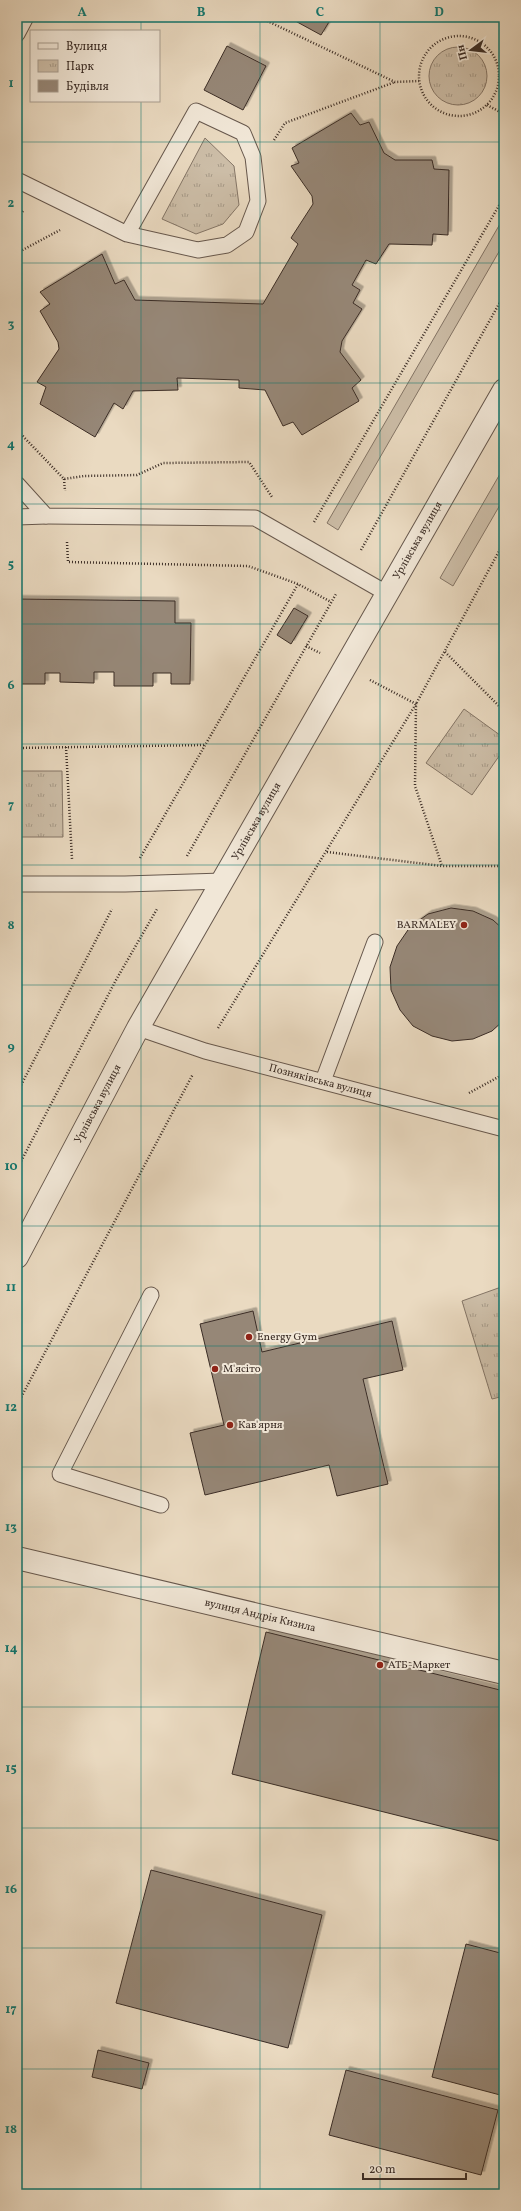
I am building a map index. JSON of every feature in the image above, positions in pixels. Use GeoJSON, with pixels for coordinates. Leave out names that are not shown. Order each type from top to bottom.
{"type":"FeatureCollection","features":[{"type":"Feature","properties":{"kind":"street","name":"Урлівська вулиця"},"geometry":{"type":"LineString","coordinates":[[17,1257],[138,1028],[504,390]]}},
{"type":"Feature","properties":{"kind":"street","name":"вулиця Андрія Кизила"},"geometry":{"type":"LineString","coordinates":[[17,1558],[504,1673]]}},
{"type":"Feature","properties":{"kind":"lane"},"geometry":{"type":"LineString","coordinates":[[17,34],[26,17]]}},
{"type":"Feature","properties":{"kind":"lane"},"geometry":{"type":"LineString","coordinates":[[17,180],[127,234],[198,250],[226,245],[246,232],[258,201],[253,157],[243,133],[196,111],[127,234]]}},
{"type":"Feature","properties":{"kind":"lane"},"geometry":{"type":"LineString","coordinates":[[17,484],[46,516]]}},
{"type":"Feature","properties":{"kind":"lane"},"geometry":{"type":"LineString","coordinates":[[17,517],[66,516],[255,518],[388,594]]}},
{"type":"Feature","properties":{"kind":"lane"},"geometry":{"type":"LineString","coordinates":[[17,884],[125,884],[223,881]]}},
{"type":"Feature","properties":{"kind":"lane"},"geometry":{"type":"LineString","coordinates":[[323,1081],[375,942]]}},
{"type":"Feature","properties":{"kind":"lane","name":"Позняківська вулиця"},"geometry":{"type":"LineString","coordinates":[[138,1028],[205,1051],[504,1129]]}},
{"type":"Feature","properties":{"kind":"lane"},"geometry":{"type":"LineString","coordinates":[[151,1295],[60,1474],[161,1505]]}},
{"type":"Feature","properties":{"kind":"path"},"geometry":{"type":"LineString","coordinates":[[259,17],[395,82],[419,81]]}},
{"type":"Feature","properties":{"kind":"path"},"geometry":{"type":"LineString","coordinates":[[448,37],[470,37],[486,47],[495,58],[499,71],[498,88],[487,105],[471,115],[458,117],[438,111],[423,94],[419,81],[419,71],[422,59],[430,48],[448,37]]}},
{"type":"Feature","properties":{"kind":"path"},"geometry":{"type":"LineString","coordinates":[[487,105],[504,114]]}},
{"type":"Feature","properties":{"kind":"path"},"geometry":{"type":"LineString","coordinates":[[311,526],[504,197]]}},
{"type":"Feature","properties":{"kind":"path"},"geometry":{"type":"LineString","coordinates":[[17,252],[66,227]]}},
{"type":"Feature","properties":{"kind":"path"},"geometry":{"type":"LineString","coordinates":[[17,1169],[116,980],[504,295]]}},
{"type":"Feature","properties":{"kind":"path"},"geometry":{"type":"LineString","coordinates":[[17,426],[18,431],[64,479],[68,562],[248,566],[298,584],[331,602]]}},
{"type":"Feature","properties":{"kind":"path"},"geometry":{"type":"LineString","coordinates":[[64,479],[84,476],[137,475],[163,463],[248,462],[273,498]]}},
{"type":"Feature","properties":{"kind":"path"},"geometry":{"type":"LineString","coordinates":[[17,1405],[205,1051],[416,704],[504,542]]}},
{"type":"Feature","properties":{"kind":"path"},"geometry":{"type":"LineString","coordinates":[[17,1094],[125,884],[298,584]]}},
{"type":"Feature","properties":{"kind":"path"},"geometry":{"type":"LineString","coordinates":[[445,652],[504,711]]}},
{"type":"Feature","properties":{"kind":"path"},"geometry":{"type":"LineString","coordinates":[[416,704],[415,786],[442,866]]}},
{"type":"Feature","properties":{"kind":"path"},"geometry":{"type":"LineString","coordinates":[[17,748],[205,745]]}},
{"type":"Feature","properties":{"kind":"path"},"geometry":{"type":"LineString","coordinates":[[66,747],[72,884]]}},
{"type":"Feature","properties":{"kind":"path"},"geometry":{"type":"LineString","coordinates":[[327,852],[442,866],[504,866]]}},
{"type":"Feature","properties":{"kind":"path"},"geometry":{"type":"LineString","coordinates":[[464,1096],[504,1074]]}},
{"type":"Feature","properties":{"kind":"green space"},"geometry":{"type":"Polygon","coordinates":[[[452,47],[464,47],[479,55],[487,70],[487,82],[479,97],[464,105],[452,105],[437,97],[429,82],[429,70],[437,55],[452,47]]]}},
{"type":"Feature","properties":{"kind":"green space"},"geometry":{"type":"Polygon","coordinates":[[[205,138],[234,166],[239,205],[223,224],[196,234],[162,219],[205,138]]]}},
{"type":"Feature","properties":{"kind":"green space"},"geometry":{"type":"Polygon","coordinates":[[[504,217],[504,243],[338,530],[327,523],[504,217]]]}},
{"type":"Feature","properties":{"kind":"green space"},"geometry":{"type":"Polygon","coordinates":[[[504,467],[504,498],[453,586],[440,578],[504,467]]]}},
{"type":"Feature","properties":{"kind":"green space"},"geometry":{"type":"Polygon","coordinates":[[[464,709],[504,738],[504,749],[472,795],[426,763],[464,709]]]}},
{"type":"Feature","properties":{"kind":"green space"},"geometry":{"type":"Polygon","coordinates":[[[17,771],[62,771],[63,837],[17,837],[17,771]]]}},
{"type":"Feature","properties":{"kind":"green space"},"geometry":{"type":"Polygon","coordinates":[[[504,1286],[504,1396],[492,1399],[462,1301],[504,1286]]]}},
{"type":"Feature","properties":{"kind":"building"},"geometry":{"type":"Polygon","coordinates":[[[288,17],[332,17],[321,35],[288,17]]]}},
{"type":"Feature","properties":{"kind":"building"},"geometry":{"type":"Polygon","coordinates":[[[227,46],[266,66],[243,110],[204,90],[227,46]]]}},
{"type":"Feature","properties":{"kind":"building"},"geometry":{"type":"Polygon","coordinates":[[[351,113],[360,125],[369,122],[384,153],[395,160],[432,160],[434,169],[449,170],[448,235],[433,234],[432,245],[389,244],[376,264],[366,260],[352,285],[360,290],[353,303],[362,309],[342,341],[340,352],[361,380],[352,388],[359,401],[302,435],[293,422],[283,426],[265,390],[239,388],[239,380],[177,378],[178,390],[133,391],[123,409],[114,403],[95,437],[40,404],[46,387],[37,382],[59,349],[58,342],[40,311],[50,304],[40,292],[102,254],[115,284],[124,280],[135,300],[263,304],[298,244],[291,238],[313,204],[312,196],[291,166],[299,163],[292,148],[351,113]]]}},
{"type":"Feature","properties":{"kind":"building"},"geometry":{"type":"Polygon","coordinates":[[[17,599],[175,601],[175,623],[191,623],[190,684],[171,684],[171,673],[153,673],[153,686],[114,686],[114,672],[94,672],[94,683],[60,682],[60,673],[45,673],[45,684],[17,684],[17,599]]]}},
{"type":"Feature","properties":{"kind":"building"},"geometry":{"type":"Polygon","coordinates":[[[294,608],[308,616],[291,644],[277,635],[294,608]]]}},
{"type":"Feature","properties":{"kind":"building"},"geometry":{"type":"Polygon","coordinates":[[[451,908],[473,911],[493,920],[504,930],[504,1020],[492,1031],[473,1039],[452,1041],[432,1036],[413,1026],[400,1010],[391,990],[390,967],[397,946],[410,927],[428,914],[451,908]]]}},
{"type":"Feature","properties":{"kind":"building"},"geometry":{"type":"Polygon","coordinates":[[[253,1311],[262,1352],[392,1321],[403,1370],[363,1379],[388,1484],[337,1496],[329,1465],[205,1495],[190,1433],[224,1425],[200,1324],[253,1311]]]}},
{"type":"Feature","properties":{"kind":"building"},"geometry":{"type":"Polygon","coordinates":[[[266,1632],[504,1691],[504,1842],[232,1774],[266,1632]]]}},
{"type":"Feature","properties":{"kind":"building"},"geometry":{"type":"Polygon","coordinates":[[[151,1870],[322,1915],[288,2048],[116,2003],[151,1870]]]}},
{"type":"Feature","properties":{"kind":"building"},"geometry":{"type":"Polygon","coordinates":[[[466,1944],[504,1954],[504,2096],[432,2077],[466,1944]]]}},
{"type":"Feature","properties":{"kind":"building"},"geometry":{"type":"Polygon","coordinates":[[[98,2050],[149,2063],[142,2089],[92,2077],[98,2050]]]}},
{"type":"Feature","properties":{"kind":"building"},"geometry":{"type":"Polygon","coordinates":[[[346,2070],[498,2110],[481,2175],[329,2135],[346,2070]]]}},
{"type":"Feature","properties":{"kind":"place","name":"BARMALEY"},"geometry":{"type":"Point","coordinates":[464,925]}},
{"type":"Feature","properties":{"kind":"place","name":"Energy Gym"},"geometry":{"type":"Point","coordinates":[249,1337]}},
{"type":"Feature","properties":{"kind":"place","name":"М'ясіто"},"geometry":{"type":"Point","coordinates":[215,1369]}},
{"type":"Feature","properties":{"kind":"place","name":"Кав'ярня"},"geometry":{"type":"Point","coordinates":[230,1425]}},
{"type":"Feature","properties":{"kind":"place","name":"АТБ-Маркет"},"geometry":{"type":"Point","coordinates":[380,1665]}}]}
